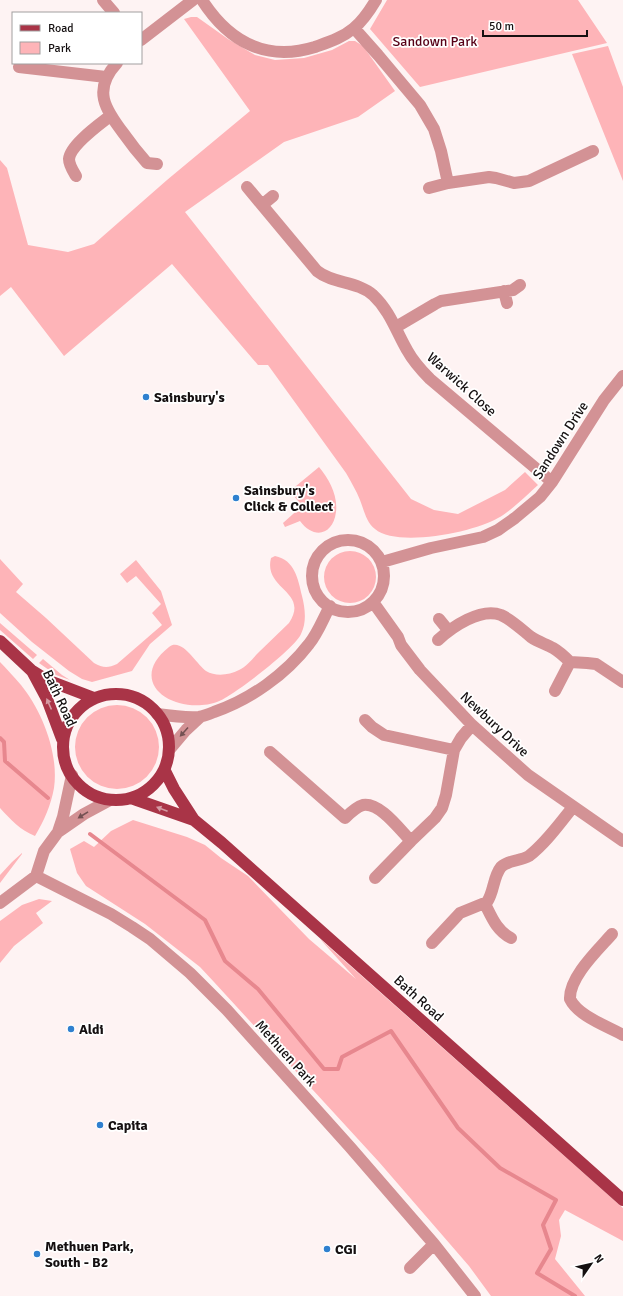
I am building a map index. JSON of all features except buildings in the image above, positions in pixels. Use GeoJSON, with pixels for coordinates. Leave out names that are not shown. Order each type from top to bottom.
{"type":"FeatureCollection","features":[{"type":"Feature","properties":{"kind":"main road","name":"Bath Road"},"geometry":{"type":"LineString","coordinates":[[0,640],[31,670],[47,680],[94,698]]}},
{"type":"Feature","properties":{"kind":"main road","name":"Bath Road"},"geometry":{"type":"LineString","coordinates":[[31,670],[47,699],[62,739]]}},
{"type":"Feature","properties":{"kind":"main road"},"geometry":{"type":"LineString","coordinates":[[109,694],[126,694],[142,701],[157,714],[167,732],[170,749],[165,771],[156,782],[131,798],[110,800],[92,794],[72,775],[65,760],[62,739],[70,720],[82,707],[94,698],[109,694]]}},
{"type":"Feature","properties":{"kind":"main road","name":"Bath Road"},"geometry":{"type":"LineString","coordinates":[[165,771],[174,789],[194,820],[225,845],[623,1200]]}},
{"type":"Feature","properties":{"kind":"main road","name":"Bath Road"},"geometry":{"type":"LineString","coordinates":[[131,798],[194,820]]}},
{"type":"Feature","properties":{"kind":"street"},"geometry":{"type":"LineString","coordinates":[[103,0],[113,12]]}},
{"type":"Feature","properties":{"kind":"street"},"geometry":{"type":"LineString","coordinates":[[142,39],[193,0]]}},
{"type":"Feature","properties":{"kind":"street"},"geometry":{"type":"LineString","coordinates":[[202,0],[212,16],[239,39],[265,50],[286,52],[309,49],[330,42],[354,28],[366,16],[376,0]]}},
{"type":"Feature","properties":{"kind":"street"},"geometry":{"type":"LineString","coordinates":[[354,28],[420,105],[434,129],[442,151],[448,183]]}},
{"type":"Feature","properties":{"kind":"street"},"geometry":{"type":"LineString","coordinates":[[116,64],[106,77],[103,91],[104,104],[110,116],[150,167]]}},
{"type":"Feature","properties":{"kind":"street"},"geometry":{"type":"LineString","coordinates":[[19,67],[106,77]]}},
{"type":"Feature","properties":{"kind":"street"},"geometry":{"type":"LineString","coordinates":[[76,176],[71,167],[69,158],[73,150],[87,134],[110,116]]}},
{"type":"Feature","properties":{"kind":"street"},"geometry":{"type":"LineString","coordinates":[[429,188],[448,183],[489,177],[514,183],[521,183],[529,181],[593,151]]}},
{"type":"Feature","properties":{"kind":"street","name":"Warwick Close"},"geometry":{"type":"LineString","coordinates":[[247,187],[290,234],[321,274],[368,291],[382,304],[396,326],[409,354],[430,379],[552,482]]}},
{"type":"Feature","properties":{"kind":"street"},"geometry":{"type":"LineString","coordinates":[[262,205],[273,196]]}},
{"type":"Feature","properties":{"kind":"street"},"geometry":{"type":"LineString","coordinates":[[396,326],[441,301],[505,297],[520,285]]}},
{"type":"Feature","properties":{"kind":"street","name":"Sandown Drive"},"geometry":{"type":"LineString","coordinates":[[382,562],[431,548],[483,537],[498,530],[528,508],[540,497],[552,482],[604,400],[621,380]]}},
{"type":"Feature","properties":{"kind":"street"},"geometry":{"type":"LineString","coordinates":[[343,540],[359,541],[373,549],[382,562],[384,570],[382,588],[378,596],[363,608],[352,612],[340,611],[330,606],[318,595],[312,573],[317,558],[328,546],[343,540]]}},
{"type":"Feature","properties":{"kind":"street","name":"Newbury Drive"},"geometry":{"type":"LineString","coordinates":[[372,602],[420,670],[472,725],[528,775],[623,841]]}},
{"type":"Feature","properties":{"kind":"street"},"geometry":{"type":"LineString","coordinates":[[157,714],[175,717],[200,717],[223,709],[237,702],[266,684],[288,666],[309,644],[330,606]]}},
{"type":"Feature","properties":{"kind":"street"},"geometry":{"type":"LineString","coordinates":[[438,640],[448,630],[471,618],[489,612],[500,615],[513,622],[532,637],[557,651],[570,662],[587,662],[596,664],[623,682]]}},
{"type":"Feature","properties":{"kind":"street"},"geometry":{"type":"LineString","coordinates":[[439,619],[448,630]]}},
{"type":"Feature","properties":{"kind":"street"},"geometry":{"type":"LineString","coordinates":[[555,691],[570,662]]}},
{"type":"Feature","properties":{"kind":"street"},"geometry":{"type":"LineString","coordinates":[[170,749],[186,730],[200,717]]}},
{"type":"Feature","properties":{"kind":"street"},"geometry":{"type":"LineString","coordinates":[[365,720],[384,735],[454,750]]}},
{"type":"Feature","properties":{"kind":"street"},"geometry":{"type":"LineString","coordinates":[[375,878],[435,818],[442,808],[446,796],[454,750],[463,734],[472,725]]}},
{"type":"Feature","properties":{"kind":"street"},"geometry":{"type":"LineString","coordinates":[[270,752],[345,818],[360,807],[368,805],[372,806],[385,814],[411,841]]}},
{"type":"Feature","properties":{"kind":"street"},"geometry":{"type":"LineString","coordinates":[[0,903],[36,876],[44,851],[58,832],[63,818],[72,775]]}},
{"type":"Feature","properties":{"kind":"street"},"geometry":{"type":"LineString","coordinates":[[58,832],[84,814],[110,800]]}},
{"type":"Feature","properties":{"kind":"street"},"geometry":{"type":"LineString","coordinates":[[432,943],[460,913],[485,904],[489,899],[501,868],[505,864],[523,859],[532,854],[573,807]]}},
{"type":"Feature","properties":{"kind":"street","name":"Methuen Park"},"geometry":{"type":"LineString","coordinates":[[36,876],[111,914],[132,927],[150,939],[190,973],[227,1010],[304,1095],[434,1244],[475,1296]]}},
{"type":"Feature","properties":{"kind":"street"},"geometry":{"type":"LineString","coordinates":[[485,904],[495,924],[506,936],[511,938]]}},
{"type":"Feature","properties":{"kind":"street"},"geometry":{"type":"LineString","coordinates":[[612,934],[583,968],[575,980],[571,987],[570,998],[571,1002],[579,1010],[595,1021],[623,1035]]}},
{"type":"Feature","properties":{"kind":"street"},"geometry":{"type":"LineString","coordinates":[[410,1268],[434,1244]]}},
{"type":"Feature","properties":{"kind":"green space","name":"Sandown Park"},"geometry":{"type":"Polygon","coordinates":[[[387,0],[578,0],[607,43],[420,87],[370,29],[387,0]]]}},
{"type":"Feature","properties":{"kind":"green space"},"geometry":{"type":"Polygon","coordinates":[[[197,17],[228,39],[255,55],[275,60],[304,58],[332,50],[349,41],[355,41],[363,46],[395,91],[358,117],[284,142],[185,212],[411,499],[434,510],[458,514],[505,490],[525,472],[538,485],[519,503],[503,515],[487,523],[455,533],[418,538],[386,535],[375,529],[367,519],[358,496],[346,473],[268,365],[258,365],[172,264],[64,356],[11,287],[0,296],[0,160],[7,168],[28,245],[68,252],[94,244],[167,180],[250,111],[184,19],[197,17]]]}},
{"type":"Feature","properties":{"kind":"green space"},"geometry":{"type":"Polygon","coordinates":[[[608,46],[623,87],[623,181],[572,54],[608,46]]]}},
{"type":"Feature","properties":{"kind":"green space"},"geometry":{"type":"Polygon","coordinates":[[[319,467],[329,482],[336,499],[336,512],[331,526],[327,530],[317,533],[305,527],[300,521],[285,527],[283,523],[302,506],[290,491],[319,467]]]}},
{"type":"Feature","properties":{"kind":"green space"},"geometry":{"type":"Polygon","coordinates":[[[345,551],[355,551],[369,558],[376,572],[376,582],[369,596],[355,603],[345,603],[335,599],[328,592],[324,582],[324,572],[328,562],[335,555],[345,551]]]}},
{"type":"Feature","properties":{"kind":"green space"},"geometry":{"type":"Polygon","coordinates":[[[275,556],[282,558],[291,566],[299,583],[304,605],[305,620],[301,634],[296,641],[266,668],[243,686],[220,701],[205,705],[188,705],[175,702],[164,696],[156,689],[152,680],[152,670],[158,659],[169,647],[174,645],[184,649],[202,668],[210,673],[218,675],[227,674],[235,672],[245,666],[289,623],[294,612],[294,604],[273,577],[270,569],[271,558],[275,556]]]}},
{"type":"Feature","properties":{"kind":"green space"},"geometry":{"type":"Polygon","coordinates":[[[0,559],[23,584],[16,592],[94,663],[100,666],[108,667],[117,664],[162,625],[152,613],[161,604],[136,576],[127,583],[120,574],[136,560],[161,591],[172,625],[150,644],[132,671],[92,682],[82,679],[69,671],[32,642],[0,613],[0,559]]]}},
{"type":"Feature","properties":{"kind":"green space"},"geometry":{"type":"Polygon","coordinates":[[[0,623],[37,655],[33,659],[0,630],[0,623]]]}},
{"type":"Feature","properties":{"kind":"green space"},"geometry":{"type":"Polygon","coordinates":[[[43,659],[70,680],[56,675],[39,663],[43,659]]]}},
{"type":"Feature","properties":{"kind":"green space"},"geometry":{"type":"Polygon","coordinates":[[[0,662],[29,695],[36,707],[47,733],[54,761],[55,775],[51,801],[47,813],[35,836],[20,828],[0,808],[0,662]]]}},
{"type":"Feature","properties":{"kind":"green space"},"geometry":{"type":"Polygon","coordinates":[[[117,705],[125,706],[140,712],[152,724],[158,739],[158,755],[152,770],[140,782],[125,788],[117,789],[109,788],[94,782],[82,770],[76,755],[75,747],[76,739],[82,724],[94,712],[109,706],[117,705]]]}},
{"type":"Feature","properties":{"kind":"green space"},"geometry":{"type":"Polygon","coordinates":[[[133,820],[187,837],[205,845],[248,876],[309,939],[356,979],[320,939],[623,1208],[623,1241],[565,1210],[559,1220],[561,1236],[555,1259],[585,1296],[491,1296],[469,1266],[379,1162],[200,967],[145,924],[86,886],[77,873],[70,849],[84,841],[94,847],[111,831],[133,820]]]}},
{"type":"Feature","properties":{"kind":"green space"},"geometry":{"type":"Polygon","coordinates":[[[22,854],[0,883],[0,875],[22,854]]]}},
{"type":"Feature","properties":{"kind":"green space"},"geometry":{"type":"Polygon","coordinates":[[[39,899],[52,901],[36,913],[43,923],[14,946],[0,963],[0,921],[22,905],[39,899]]]}},
{"type":"Feature","properties":{"kind":"waterway"},"geometry":{"type":"LineString","coordinates":[[0,738],[4,742],[5,761],[48,798]]}},
{"type":"Feature","properties":{"kind":"waterway"},"geometry":{"type":"LineString","coordinates":[[90,834],[205,920],[225,961],[258,989],[324,1069],[338,1069],[342,1057],[391,1031],[458,1128],[500,1168],[556,1200],[543,1225],[551,1249],[537,1273],[575,1296]]}},
{"type":"Feature","properties":{"kind":"place","name":"Sainsbury's"},"geometry":{"type":"Point","coordinates":[146,397]}},
{"type":"Feature","properties":{"kind":"place","name":"Sainsbury's Click & Collect"},"geometry":{"type":"Point","coordinates":[236,498]}},
{"type":"Feature","properties":{"kind":"place","name":"Aldi"},"geometry":{"type":"Point","coordinates":[71,1029]}},
{"type":"Feature","properties":{"kind":"place","name":"Capita"},"geometry":{"type":"Point","coordinates":[100,1125]}},
{"type":"Feature","properties":{"kind":"place","name":"CGI"},"geometry":{"type":"Point","coordinates":[327,1249]}},
{"type":"Feature","properties":{"kind":"place","name":"Methuen Park, South - B2"},"geometry":{"type":"Point","coordinates":[37,1254]}}]}
